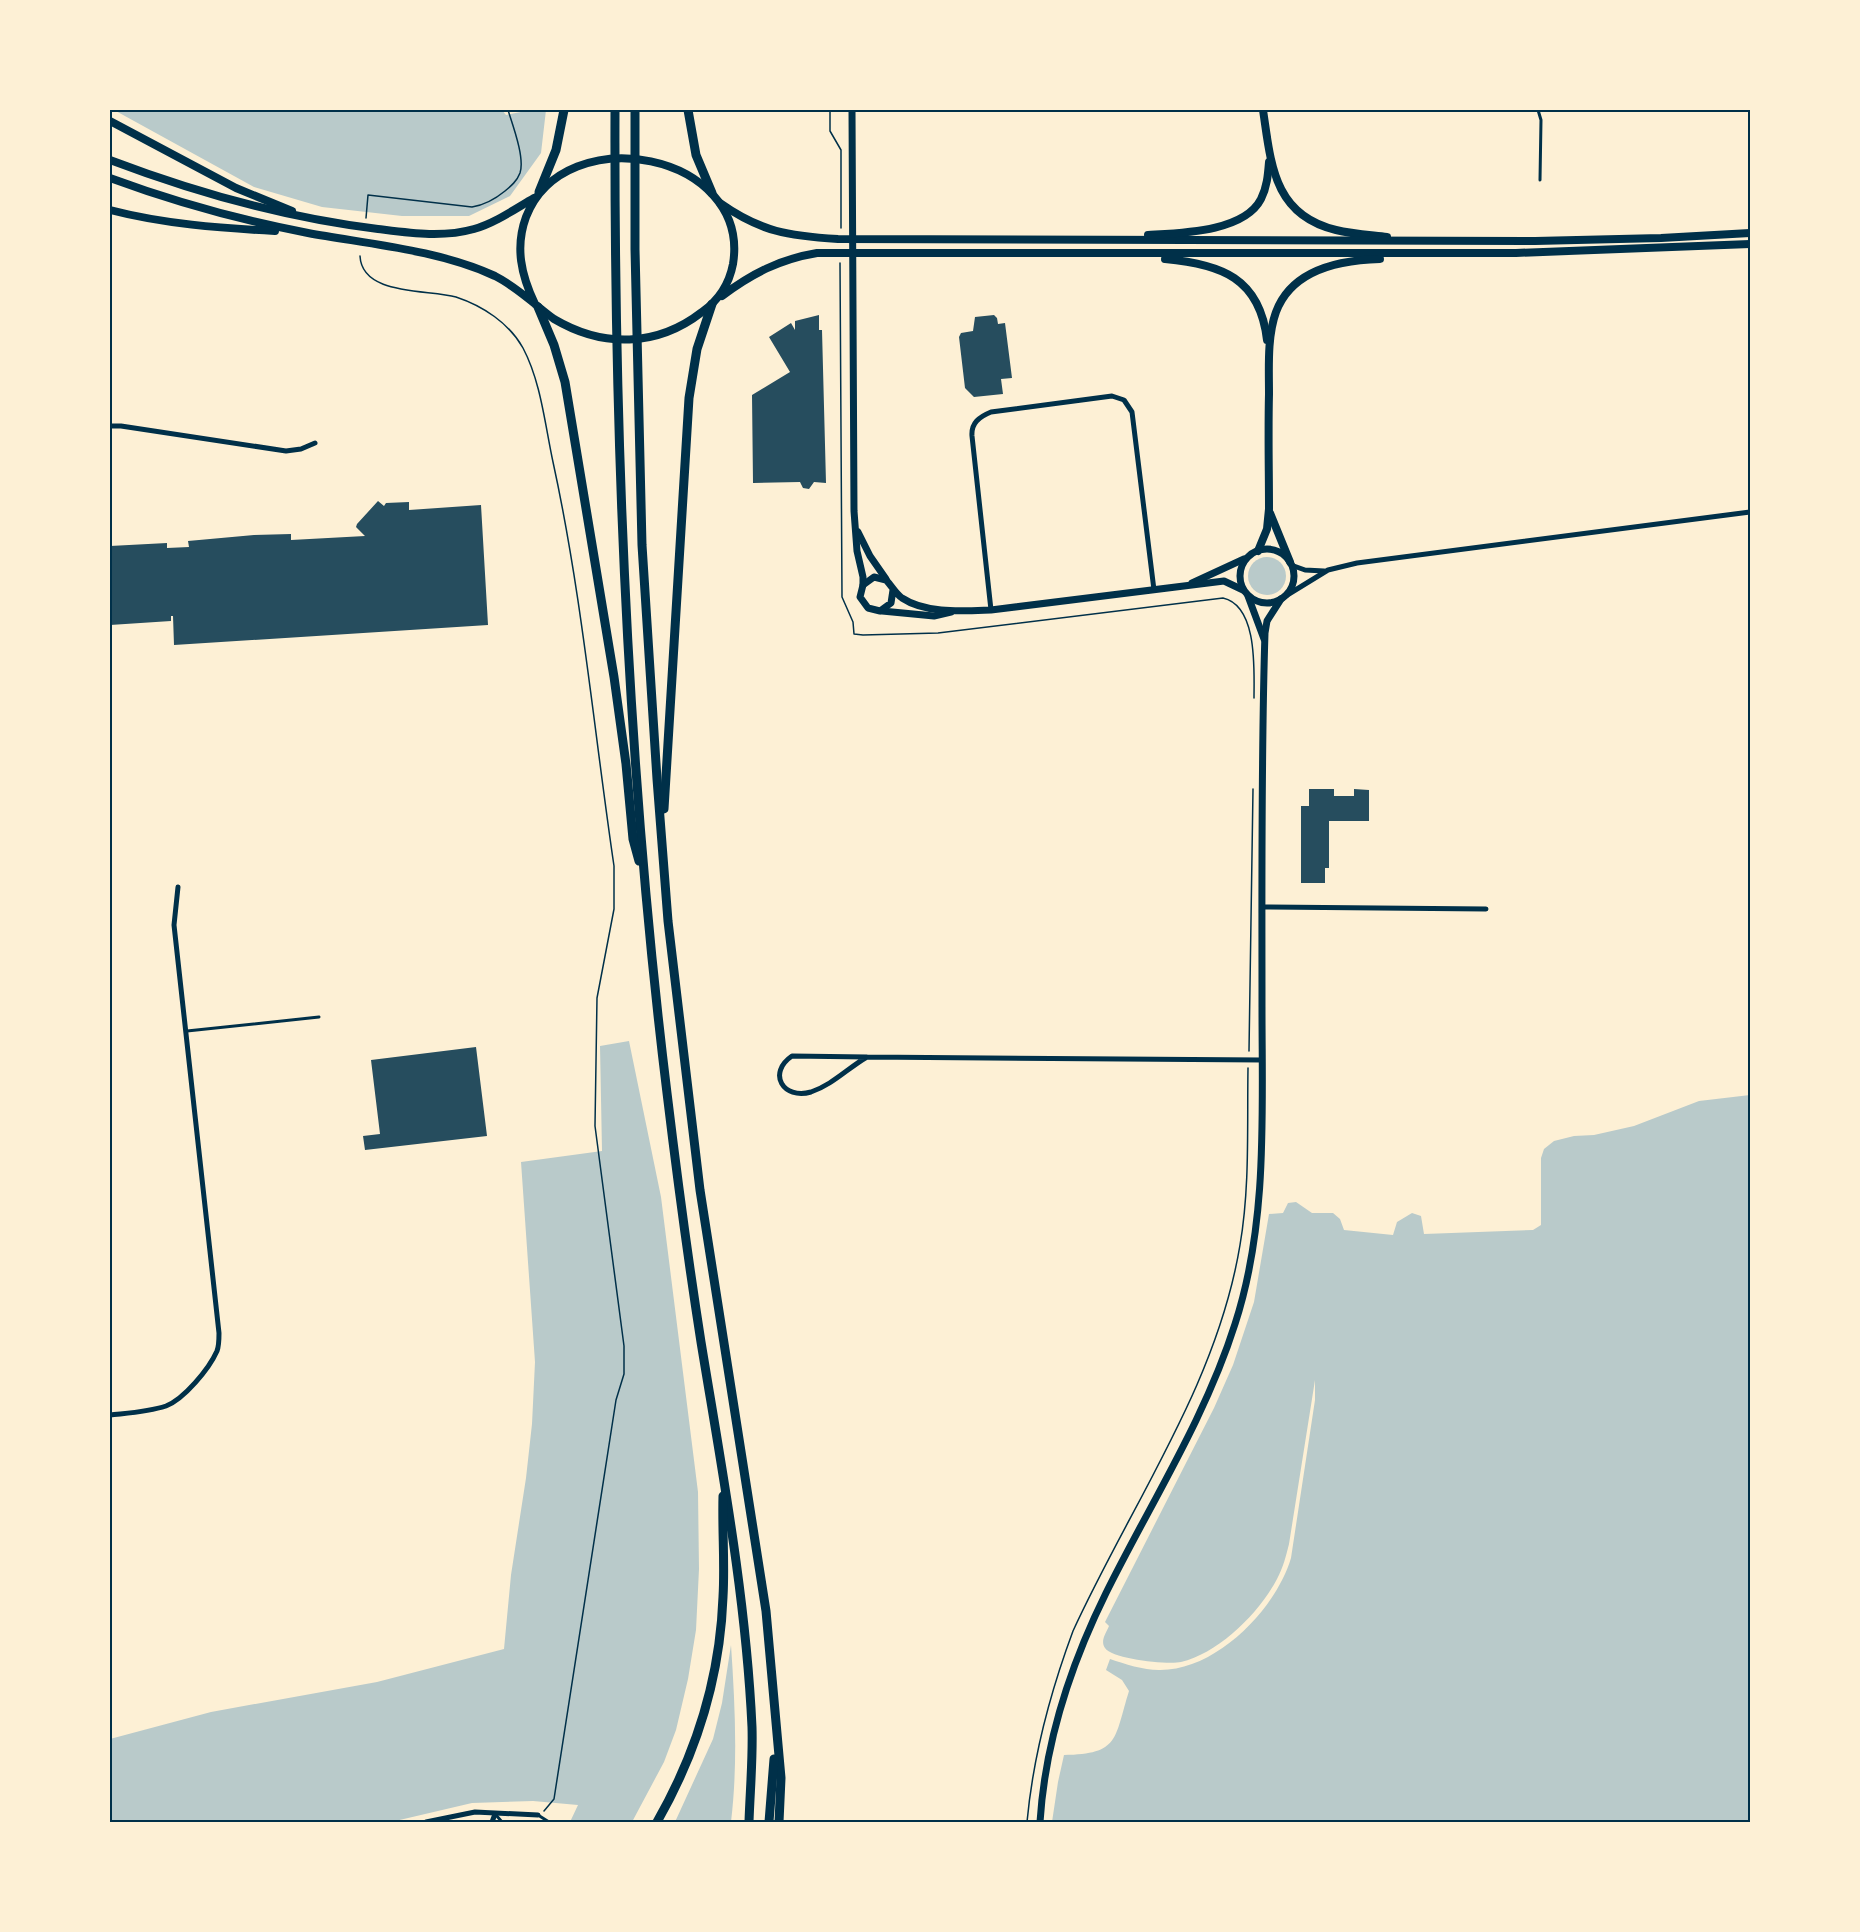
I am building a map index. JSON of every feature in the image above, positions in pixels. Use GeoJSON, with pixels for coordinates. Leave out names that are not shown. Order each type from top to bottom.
{"type":"FeatureCollection","features":[{"type":"Feature","properties":{"kind":"highway"},"geometry":{"type":"LineString","coordinates":[[537,195],[556,150],[564,110]]}},
{"type":"Feature","properties":{"kind":"highway"},"geometry":{"type":"LineString","coordinates":[[615,110],[617,404],[632,715],[646,890],[676,1164],[700,1338],[737,1565],[747,1652],[752,1733],[749,1822]]}},
{"type":"Feature","properties":{"kind":"highway"},"geometry":{"type":"LineString","coordinates":[[635,110],[635,271],[642,534],[668,921],[700,1190],[766,1611],[781,1778],[779,1822]]}},
{"type":"Feature","properties":{"kind":"highway"},"geometry":{"type":"LineString","coordinates":[[688,110],[696,155],[712,193]]}},
{"type":"Feature","properties":{"kind":"highway"},"geometry":{"type":"LineString","coordinates":[[662,844],[689,398],[697,349],[714,302]]}},
{"type":"Feature","properties":{"kind":"highway"},"geometry":{"type":"LineString","coordinates":[[536,306],[555,345],[565,382],[614,677],[633,839],[646,890]]}},
{"type":"Feature","properties":{"kind":"highway"},"geometry":{"type":"LineString","coordinates":[[657,1822],[678,1783],[694,1745],[715,1673],[723,1596],[723,1470]]}},
{"type":"Feature","properties":{"kind":"highway"},"geometry":{"type":"LineString","coordinates":[[770,1822],[776,1738]]}},
{"type":"Feature","properties":{"kind":"main road"},"geometry":{"type":"LineString","coordinates":[[1263,110],[1270,156],[1278,185],[1284,196],[1299,213],[1313,222],[1345,232],[1426,242]]}},
{"type":"Feature","properties":{"kind":"main road"},"geometry":{"type":"LineString","coordinates":[[110,121],[236,188],[282,206],[302,217]]}},
{"type":"Feature","properties":{"kind":"main road"},"geometry":{"type":"LineString","coordinates":[[1073,240],[1192,232],[1235,221],[1254,209],[1260,201],[1267,180],[1270,156]]}},
{"type":"Feature","properties":{"kind":"main road"},"geometry":{"type":"LineString","coordinates":[[110,160],[207,194],[302,217],[418,234],[474,229],[506,215],[537,195],[555,178],[588,163],[617,158],[656,162],[689,176],[739,216],[762,227],[787,233],[838,239],[1426,242],[1660,238],[1750,233]]}},
{"type":"Feature","properties":{"kind":"main road"},"geometry":{"type":"LineString","coordinates":[[110,178],[192,207],[256,223],[397,249],[472,267],[497,278],[564,325],[591,335],[618,340],[634,340],[664,334],[686,324],[751,276],[778,262],[817,253],[839,256],[863,253],[1468,254]]}},
{"type":"Feature","properties":{"kind":"main road"},"geometry":{"type":"LineString","coordinates":[[536,306],[522,269],[519,248],[524,223],[537,195]]}},
{"type":"Feature","properties":{"kind":"main road"},"geometry":{"type":"LineString","coordinates":[[714,302],[730,277],[734,255],[732,234],[720,202]]}},
{"type":"Feature","properties":{"kind":"main road"},"geometry":{"type":"LineString","coordinates":[[110,210],[165,222],[208,228],[310,233]]}},
{"type":"Feature","properties":{"kind":"main road"},"geometry":{"type":"LineString","coordinates":[[1269,357],[1272,330],[1278,307],[1292,288],[1317,270],[1352,260],[1750,244]]}},
{"type":"Feature","properties":{"kind":"main road"},"geometry":{"type":"LineString","coordinates":[[1114,254],[1201,263],[1236,279],[1249,291],[1259,306],[1266,329],[1269,357],[1269,509],[1267,529],[1255,552]]}},
{"type":"Feature","properties":{"kind":"main road"},"geometry":{"type":"LineString","coordinates":[[1269,509],[1291,564]]}},
{"type":"Feature","properties":{"kind":"street"},"geometry":{"type":"LineString","coordinates":[[851,110],[854,478],[857,551],[863,577],[860,597],[868,608],[880,611],[934,616],[956,610]]}},
{"type":"Feature","properties":{"kind":"street"},"geometry":{"type":"LineString","coordinates":[[991,610],[972,436],[973,425],[976,420],[991,412],[1112,396],[1124,400],[1132,412],[1154,590]]}},
{"type":"Feature","properties":{"kind":"street"},"geometry":{"type":"LineString","coordinates":[[110,426],[286,451],[301,449],[315,443]]}},
{"type":"Feature","properties":{"kind":"street"},"geometry":{"type":"LineString","coordinates":[[1181,587],[1219,572],[1265,549],[1279,552],[1291,564],[1305,570],[1328,570],[1390,558],[1750,512]]}},
{"type":"Feature","properties":{"kind":"street"},"geometry":{"type":"LineString","coordinates":[[857,530],[870,556],[893,590],[913,603],[956,610],[991,610],[1224,581],[1264,603],[1283,598],[1328,570]]}},
{"type":"Feature","properties":{"kind":"street"},"geometry":{"type":"LineString","coordinates":[[1255,552],[1243,564],[1241,583],[1265,641]]}},
{"type":"Feature","properties":{"kind":"street"},"geometry":{"type":"LineString","coordinates":[[1040,1822],[1046,1775],[1056,1727],[1085,1639],[1121,1562],[1200,1412],[1235,1323],[1245,1287],[1255,1236],[1258,1193],[1262,1060],[1265,641],[1267,621],[1292,585],[1294,579],[1291,564]]}},
{"type":"Feature","properties":{"kind":"street"},"geometry":{"type":"LineString","coordinates":[[863,585],[874,577],[886,580]]}},
{"type":"Feature","properties":{"kind":"street"},"geometry":{"type":"LineString","coordinates":[[880,611],[891,603],[893,590]]}},
{"type":"Feature","properties":{"kind":"street"},"geometry":{"type":"LineString","coordinates":[[110,1415],[167,1406],[200,1377],[218,1349],[219,1333],[174,925],[178,887]]}},
{"type":"Feature","properties":{"kind":"street"},"geometry":{"type":"LineString","coordinates":[[1263,907],[1486,909]]}},
{"type":"Feature","properties":{"kind":"street"},"geometry":{"type":"LineString","coordinates":[[867,1057],[832,1081],[810,1092],[790,1091],[780,1081],[782,1066],[792,1056],[1262,1060]]}},
{"type":"Feature","properties":{"kind":"street"},"geometry":{"type":"LineString","coordinates":[[426,1822],[465,1814],[538,1815]]}},
{"type":"Feature","properties":{"kind":"street"},"geometry":{"type":"LineString","coordinates":[[492,1822],[495,1814]]}},
{"type":"Feature","properties":{"kind":"lane"},"geometry":{"type":"LineString","coordinates":[[1538,110],[1541,120],[1540,180]]}},
{"type":"Feature","properties":{"kind":"lane"},"geometry":{"type":"LineString","coordinates":[[185,1031],[319,1017]]}},
{"type":"Feature","properties":{"kind":"lane"},"geometry":{"type":"LineString","coordinates":[[495,1814],[502,1822]]}},
{"type":"Feature","properties":{"kind":"lane"},"geometry":{"type":"LineString","coordinates":[[538,1815],[549,1822]]}},
{"type":"Feature","properties":{"kind":"path"},"geometry":{"type":"LineString","coordinates":[[366,218],[368,195],[472,207],[482,205],[497,197],[515,182],[521,167],[508,110]]}},
{"type":"Feature","properties":{"kind":"path"},"geometry":{"type":"LineString","coordinates":[[830,110],[830,131],[841,150],[841,229]]}},
{"type":"Feature","properties":{"kind":"path"},"geometry":{"type":"LineString","coordinates":[[360,256],[365,272],[384,285],[454,297],[486,310],[510,330],[527,357],[536,381],[570,550],[614,866],[614,909],[597,998],[595,1126],[624,1346],[624,1374],[616,1400],[554,1799],[549,1808],[538,1815]]}},
{"type":"Feature","properties":{"kind":"path"},"geometry":{"type":"LineString","coordinates":[[839,256],[842,597],[853,622],[855,634],[938,633],[1223,598],[1231,600],[1240,611],[1254,646],[1254,701]]}},
{"type":"Feature","properties":{"kind":"path"},"geometry":{"type":"LineString","coordinates":[[1027,1822],[1032,1779],[1041,1734],[1073,1631],[1193,1395],[1220,1328],[1233,1278],[1243,1222],[1249,1059],[1253,790]]}},
{"type":"Feature","properties":{"kind":"shaded area"},"geometry":{"type":"Polygon","coordinates":[[[114,110],[502,110],[506,115],[531,110],[546,110],[541,153],[510,196],[469,216],[402,216],[322,207],[254,187],[114,110]]]}},
{"type":"Feature","properties":{"kind":"shaded area"},"geometry":{"type":"Polygon","coordinates":[[[1267,557],[1281,562],[1286,576],[1281,590],[1267,595],[1253,590],[1248,576],[1253,562],[1267,557]]]}},
{"type":"Feature","properties":{"kind":"shaded area"},"geometry":{"type":"Polygon","coordinates":[[[629,1041],[661,1197],[698,1492],[699,1569],[696,1630],[676,1730],[664,1762],[632,1822],[570,1822],[578,1805],[533,1801],[472,1803],[391,1822],[110,1822],[110,1739],[211,1712],[377,1682],[504,1649],[511,1575],[532,1424],[535,1362],[521,1162],[602,1151],[600,1046],[629,1041]]]}},
{"type":"Feature","properties":{"kind":"shaded area"},"geometry":{"type":"Polygon","coordinates":[[[1750,1095],[1750,1822],[1052,1822],[1064,1755],[1096,1751],[1112,1741],[1117,1732],[1129,1691],[1122,1680],[1106,1670],[1110,1659],[1140,1668],[1159,1670],[1180,1668],[1202,1660],[1241,1634],[1258,1616],[1272,1597],[1291,1558],[1315,1400],[1315,1380],[1289,1544],[1279,1575],[1260,1605],[1223,1641],[1210,1650],[1181,1662],[1153,1662],[1129,1658],[1105,1648],[1104,1637],[1109,1626],[1105,1622],[1214,1408],[1233,1365],[1254,1302],[1269,1214],[1283,1213],[1288,1203],[1296,1202],[1312,1213],[1333,1213],[1340,1219],[1344,1230],[1393,1235],[1397,1222],[1412,1213],[1421,1216],[1424,1234],[1533,1230],[1541,1225],[1541,1158],[1544,1149],[1554,1141],[1634,1126],[1699,1101],[1750,1095]]]}},
{"type":"Feature","properties":{"kind":"shaded area"},"geometry":{"type":"Polygon","coordinates":[[[731,1645],[735,1756],[731,1822],[675,1822],[713,1739],[722,1703],[731,1645]]]}},
{"type":"Feature","properties":{"kind":"building"},"geometry":{"type":"Polygon","coordinates":[[[819,315],[819,330],[822,330],[826,483],[814,482],[809,489],[803,488],[800,482],[753,483],[752,395],[790,372],[769,337],[791,323],[795,330],[795,321],[819,315]]]}},
{"type":"Feature","properties":{"kind":"building"},"geometry":{"type":"Polygon","coordinates":[[[994,315],[998,324],[1005,323],[1012,378],[1001,379],[1003,394],[974,397],[965,388],[959,337],[961,333],[973,331],[975,317],[994,315]]]}},
{"type":"Feature","properties":{"kind":"building"},"geometry":{"type":"Polygon","coordinates":[[[378,501],[384,506],[386,503],[409,502],[409,510],[481,505],[488,625],[174,645],[173,616],[171,616],[171,621],[110,625],[110,546],[167,543],[167,548],[189,547],[188,541],[254,535],[291,534],[291,540],[365,536],[356,527],[357,524],[378,501]]]}},
{"type":"Feature","properties":{"kind":"building"},"geometry":{"type":"Polygon","coordinates":[[[1309,789],[1334,789],[1334,796],[1354,796],[1354,789],[1369,790],[1369,821],[1329,821],[1329,868],[1325,868],[1325,883],[1301,883],[1301,806],[1309,806],[1309,789]]]}},
{"type":"Feature","properties":{"kind":"building"},"geometry":{"type":"Polygon","coordinates":[[[476,1047],[487,1136],[365,1150],[363,1136],[380,1134],[371,1060],[476,1047]]]}}]}
